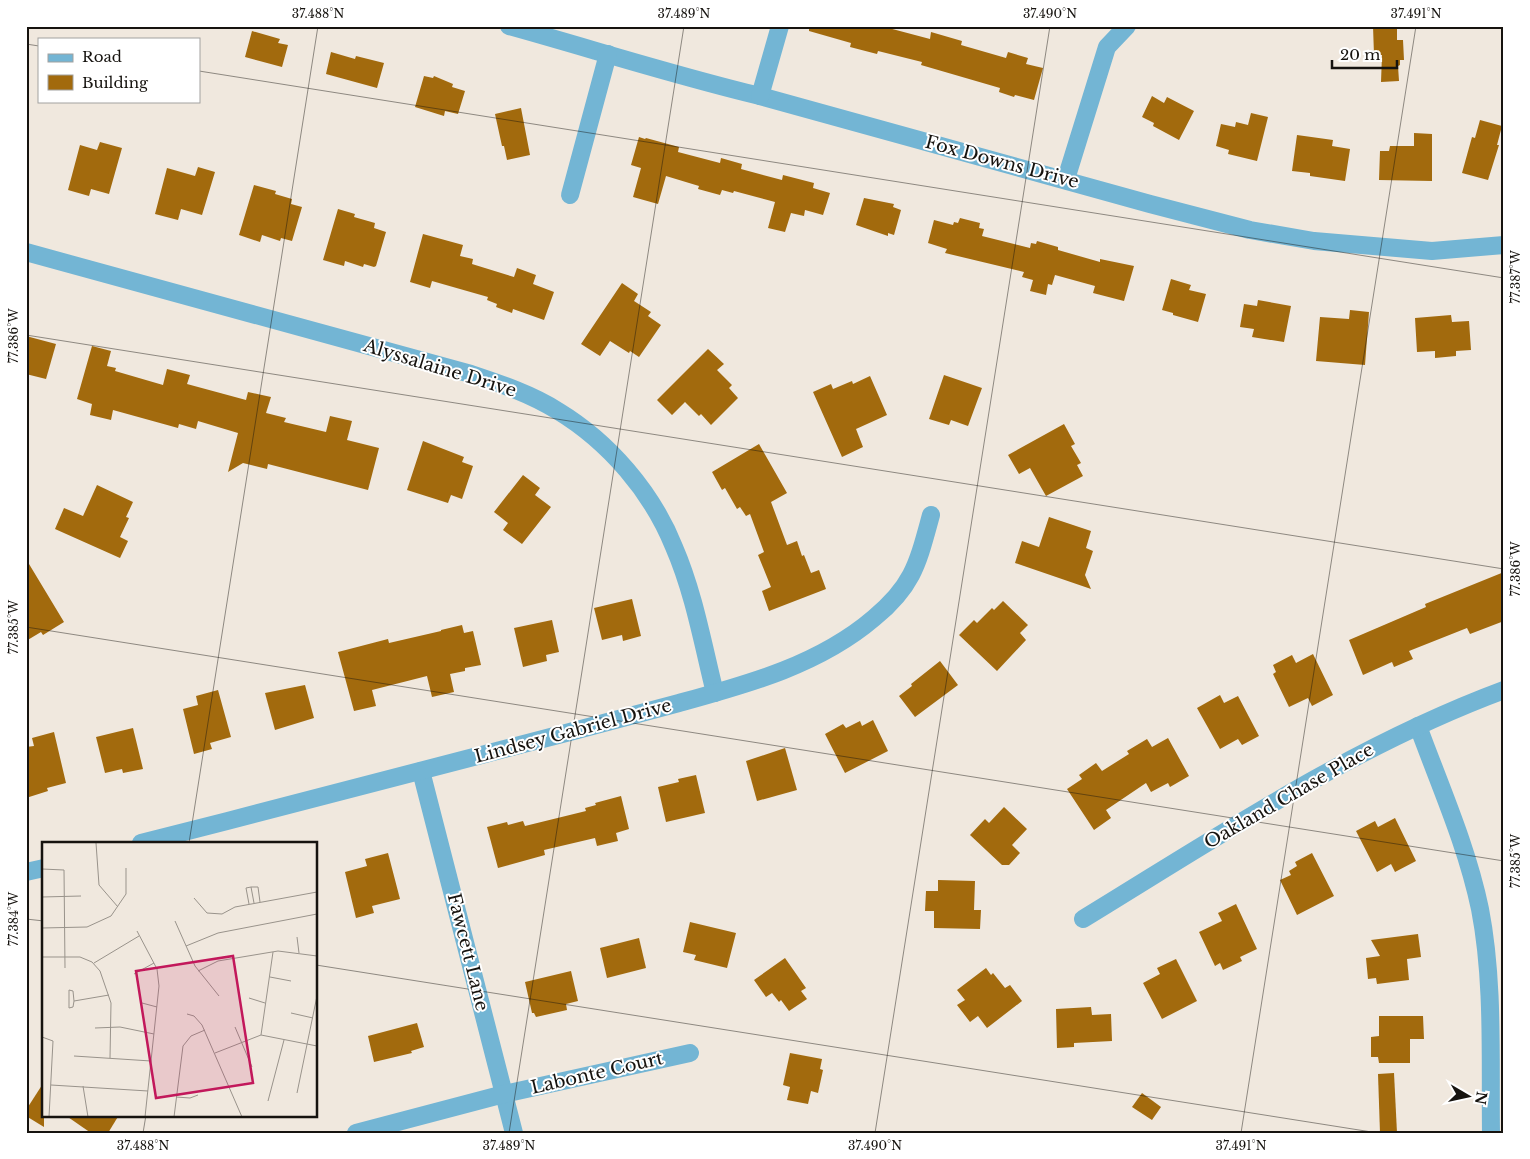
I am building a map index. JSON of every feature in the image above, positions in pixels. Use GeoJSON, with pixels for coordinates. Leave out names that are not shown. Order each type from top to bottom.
{"type":"FeatureCollection","features":[{"type":"Feature","properties":{"kind":"street","name":"Fox Downs Drive"},"geometry":{"type":"LineString","coordinates":[[508,26],[706,83],[760,96],[1250,230],[1314,241],[1432,251],[1504,244]]}},
{"type":"Feature","properties":{"kind":"street"},"geometry":{"type":"LineString","coordinates":[[760,96],[780,26]]}},
{"type":"Feature","properties":{"kind":"street"},"geometry":{"type":"LineString","coordinates":[[1066,180],[1107,47],[1127,26]]}},
{"type":"Feature","properties":{"kind":"street"},"geometry":{"type":"LineString","coordinates":[[570,195],[608,54]]}},
{"type":"Feature","properties":{"kind":"street","name":"Alyssalaine Drive"},"geometry":{"type":"LineString","coordinates":[[26,252],[471,374],[512,388],[558,410],[606,448],[645,493],[662,520],[684,575],[715,693]]}},
{"type":"Feature","properties":{"kind":"street","name":"Lindsey Gabriel Drive"},"geometry":{"type":"LineString","coordinates":[[145,842],[715,693],[777,674],[800,664],[855,633],[875,618],[898,596],[909,581],[918,563],[931,514]]}},
{"type":"Feature","properties":{"kind":"street","name":"Oakland Chase Place"},"geometry":{"type":"LineString","coordinates":[[1083,919],[1266,807],[1348,760],[1418,726],[1504,690]]}},
{"type":"Feature","properties":{"kind":"street"},"geometry":{"type":"LineString","coordinates":[[1418,726],[1468,860],[1480,909],[1488,975],[1491,1133]]}},
{"type":"Feature","properties":{"kind":"street","name":"Fawcett Lane"},"geometry":{"type":"LineString","coordinates":[[421,771],[514,1133]]}},
{"type":"Feature","properties":{"kind":"street"},"geometry":{"type":"LineString","coordinates":[[26,872],[42,868]]}},
{"type":"Feature","properties":{"kind":"street","name":"Labonte Court"},"geometry":{"type":"LineString","coordinates":[[356,1133],[504,1094],[690,1053]]}},
{"type":"Feature","properties":{"kind":"building"},"geometry":{"type":"Polygon","coordinates":[[[809,26],[881,26],[930,39],[931,32],[962,41],[961,45],[1006,58],[1008,52],[1028,58],[1026,64],[1043,68],[1034,100],[1015,95],[1014,97],[999,92],[1000,88],[921,65],[922,62],[878,51],[877,54],[850,47],[851,43],[809,31],[809,26]]]}},
{"type":"Feature","properties":{"kind":"building"},"geometry":{"type":"Polygon","coordinates":[[[1373,26],[1397,26],[1397,40],[1403,40],[1404,60],[1400,60],[1400,65],[1398,66],[1399,81],[1381,82],[1382,55],[1374,55],[1373,26]]]}},
{"type":"Feature","properties":{"kind":"building"},"geometry":{"type":"Polygon","coordinates":[[[252,31],[280,39],[278,43],[288,45],[282,67],[245,57],[252,31]]]}},
{"type":"Feature","properties":{"kind":"building"},"geometry":{"type":"Polygon","coordinates":[[[331,52],[355,59],[356,56],[384,63],[377,88],[326,74],[331,52]]]}},
{"type":"Feature","properties":{"kind":"building"},"geometry":{"type":"Polygon","coordinates":[[[424,76],[433,78],[434,76],[453,84],[452,87],[465,91],[458,114],[445,111],[444,116],[415,107],[424,76]]]}},
{"type":"Feature","properties":{"kind":"building"},"geometry":{"type":"Polygon","coordinates":[[[1152,96],[1164,103],[1167,97],[1194,111],[1179,140],[1153,126],[1154,123],[1142,117],[1152,96]]]}},
{"type":"Feature","properties":{"kind":"building"},"geometry":{"type":"Polygon","coordinates":[[[521,108],[530,155],[507,160],[495,114],[521,108]]]}},
{"type":"Feature","properties":{"kind":"building"},"geometry":{"type":"Polygon","coordinates":[[[1251,113],[1268,117],[1257,161],[1228,154],[1229,150],[1216,146],[1221,124],[1235,127],[1236,122],[1248,125],[1251,113]]]}},
{"type":"Feature","properties":{"kind":"building"},"geometry":{"type":"Polygon","coordinates":[[[1480,120],[1502,126],[1497,145],[1499,145],[1488,180],[1462,173],[1472,137],[1475,138],[1480,120]]]}},
{"type":"Feature","properties":{"kind":"building"},"geometry":{"type":"Polygon","coordinates":[[[1414,133],[1432,134],[1432,181],[1379,180],[1380,151],[1389,151],[1390,146],[1414,146],[1414,133]]]}},
{"type":"Feature","properties":{"kind":"building"},"geometry":{"type":"Polygon","coordinates":[[[1297,135],[1333,140],[1332,146],[1350,149],[1345,181],[1310,176],[1310,173],[1292,171],[1297,135]]]}},
{"type":"Feature","properties":{"kind":"building"},"geometry":{"type":"Polygon","coordinates":[[[639,137],[679,147],[678,152],[720,163],[721,158],[742,164],[741,169],[782,180],[783,175],[814,183],[813,188],[830,193],[823,215],[805,210],[804,216],[791,213],[785,232],[768,228],[775,202],[734,191],[733,193],[722,190],[720,195],[698,189],[699,186],[666,176],[658,204],[633,197],[641,168],[631,165],[639,137]]]}},
{"type":"Feature","properties":{"kind":"building"},"geometry":{"type":"Polygon","coordinates":[[[100,142],[122,148],[109,194],[91,189],[89,196],[68,190],[80,145],[97,150],[100,142]]]}},
{"type":"Feature","properties":{"kind":"building"},"geometry":{"type":"Polygon","coordinates":[[[198,167],[215,172],[202,215],[181,209],[178,220],[155,214],[167,168],[195,176],[198,167]]]}},
{"type":"Feature","properties":{"kind":"building"},"geometry":{"type":"Polygon","coordinates":[[[254,185],[276,191],[275,194],[292,199],[291,204],[302,207],[292,241],[281,238],[280,241],[262,235],[260,242],[239,235],[254,185]]]}},
{"type":"Feature","properties":{"kind":"building"},"geometry":{"type":"Polygon","coordinates":[[[864,198],[894,204],[893,207],[901,210],[894,235],[888,233],[888,236],[856,225],[864,198]]]}},
{"type":"Feature","properties":{"kind":"building"},"geometry":{"type":"Polygon","coordinates":[[[338,209],[355,214],[354,217],[375,223],[374,228],[386,232],[376,266],[364,264],[363,267],[345,261],[344,266],[323,260],[338,209]]]}},
{"type":"Feature","properties":{"kind":"building"},"geometry":{"type":"Polygon","coordinates":[[[960,218],[980,223],[979,228],[984,229],[982,236],[1030,248],[1031,243],[1036,244],[1037,241],[1058,247],[1058,250],[1100,262],[1100,259],[1134,266],[1124,301],[1093,293],[1095,286],[1055,275],[1052,285],[1048,284],[1046,295],[1030,291],[1033,280],[1022,277],[1024,272],[945,253],[947,249],[928,243],[934,220],[953,225],[954,222],[958,223],[960,218]]]}},
{"type":"Feature","properties":{"kind":"building"},"geometry":{"type":"Polygon","coordinates":[[[423,234],[463,245],[460,256],[473,259],[472,264],[514,277],[517,268],[536,275],[533,284],[554,292],[544,320],[513,309],[512,313],[496,307],[497,304],[487,300],[488,297],[432,281],[430,288],[410,282],[423,234]]]}},
{"type":"Feature","properties":{"kind":"building"},"geometry":{"type":"Polygon","coordinates":[[[1171,279],[1191,285],[1189,290],[1206,294],[1198,322],[1162,310],[1171,279]]]}},
{"type":"Feature","properties":{"kind":"building"},"geometry":{"type":"Polygon","coordinates":[[[622,283],[638,294],[634,301],[651,312],[648,316],[661,325],[639,357],[610,341],[600,356],[581,344],[622,283]]]}},
{"type":"Feature","properties":{"kind":"building"},"geometry":{"type":"Polygon","coordinates":[[[1258,300],[1291,306],[1284,342],[1252,337],[1254,329],[1240,327],[1244,304],[1257,306],[1258,300]]]}},
{"type":"Feature","properties":{"kind":"building"},"geometry":{"type":"Polygon","coordinates":[[[1350,310],[1369,312],[1365,365],[1316,361],[1320,317],[1349,319],[1350,310]]]}},
{"type":"Feature","properties":{"kind":"building"},"geometry":{"type":"Polygon","coordinates":[[[1451,315],[1452,322],[1469,321],[1471,350],[1456,351],[1456,356],[1435,358],[1435,351],[1417,352],[1415,318],[1451,315]]]}},
{"type":"Feature","properties":{"kind":"building"},"geometry":{"type":"Polygon","coordinates":[[[26,336],[56,344],[46,379],[26,374],[26,336]]]}},
{"type":"Feature","properties":{"kind":"building"},"geometry":{"type":"Polygon","coordinates":[[[92,346],[111,351],[107,366],[116,368],[115,371],[163,385],[167,369],[190,375],[187,384],[246,400],[248,392],[271,397],[266,413],[286,418],[284,422],[326,432],[330,416],[352,421],[347,440],[379,448],[368,490],[268,464],[267,469],[243,463],[228,472],[238,433],[198,421],[196,429],[179,424],[178,428],[113,410],[111,420],[90,415],[92,404],[77,399],[92,346]]]}},
{"type":"Feature","properties":{"kind":"building"},"geometry":{"type":"Polygon","coordinates":[[[708,349],[724,364],[717,370],[732,385],[729,388],[738,398],[711,425],[701,414],[699,416],[685,402],[672,415],[657,400],[708,349]]]}},
{"type":"Feature","properties":{"kind":"building"},"geometry":{"type":"Polygon","coordinates":[[[944,375],[982,388],[968,426],[951,420],[949,425],[929,419],[944,375]]]}},
{"type":"Feature","properties":{"kind":"building"},"geometry":{"type":"Polygon","coordinates":[[[870,376],[887,415],[856,429],[863,447],[842,457],[813,392],[831,384],[833,389],[852,381],[853,384],[870,376]]]}},
{"type":"Feature","properties":{"kind":"building"},"geometry":{"type":"Polygon","coordinates":[[[1064,424],[1075,444],[1071,446],[1081,463],[1077,465],[1083,476],[1046,496],[1030,468],[1019,474],[1008,455],[1064,424]]]}},
{"type":"Feature","properties":{"kind":"building"},"geometry":{"type":"Polygon","coordinates":[[[423,441],[464,457],[462,462],[473,466],[462,499],[451,495],[448,503],[407,490],[423,441]]]}},
{"type":"Feature","properties":{"kind":"building"},"geometry":{"type":"Polygon","coordinates":[[[759,444],[787,493],[771,502],[787,545],[797,541],[811,573],[819,570],[826,589],[769,611],[762,591],[771,587],[758,555],[764,552],[750,514],[746,516],[740,507],[737,509],[725,488],[722,490],[712,472],[759,444]]]}},
{"type":"Feature","properties":{"kind":"building"},"geometry":{"type":"Polygon","coordinates":[[[523,475],[540,488],[535,495],[551,507],[522,544],[503,530],[508,523],[494,512],[523,475]]]}},
{"type":"Feature","properties":{"kind":"building"},"geometry":{"type":"Polygon","coordinates":[[[97,485],[133,502],[126,517],[129,518],[120,537],[128,541],[120,558],[55,529],[64,508],[83,516],[97,485]]]}},
{"type":"Feature","properties":{"kind":"building"},"geometry":{"type":"Polygon","coordinates":[[[1049,517],[1091,531],[1086,548],[1093,551],[1085,575],[1091,589],[1015,563],[1022,541],[1039,547],[1049,517]]]}},
{"type":"Feature","properties":{"kind":"building"},"geometry":{"type":"Polygon","coordinates":[[[26,559],[64,622],[43,635],[41,632],[26,641],[26,559]]]}},
{"type":"Feature","properties":{"kind":"building"},"geometry":{"type":"Polygon","coordinates":[[[1504,572],[1504,621],[1470,634],[1467,628],[1409,651],[1413,659],[1394,667],[1392,662],[1363,675],[1349,640],[1426,607],[1425,604],[1504,572]]]}},
{"type":"Feature","properties":{"kind":"building"},"geometry":{"type":"Polygon","coordinates":[[[632,599],[641,636],[623,641],[622,635],[602,640],[594,608],[632,599]]]}},
{"type":"Feature","properties":{"kind":"building"},"geometry":{"type":"Polygon","coordinates":[[[1003,601],[1028,625],[1020,633],[1026,640],[997,671],[959,635],[974,620],[977,623],[992,608],[994,610],[1003,601]]]}},
{"type":"Feature","properties":{"kind":"building"},"geometry":{"type":"Polygon","coordinates":[[[552,620],[559,652],[546,655],[547,661],[523,667],[514,628],[552,620]]]}},
{"type":"Feature","properties":{"kind":"building"},"geometry":{"type":"Polygon","coordinates":[[[462,625],[464,633],[473,631],[481,665],[465,668],[465,671],[450,674],[454,692],[432,697],[427,676],[372,690],[376,706],[354,711],[338,652],[388,639],[389,643],[462,625]]]}},
{"type":"Feature","properties":{"kind":"building"},"geometry":{"type":"Polygon","coordinates":[[[1313,654],[1333,695],[1312,706],[1308,698],[1289,707],[1273,674],[1276,672],[1273,665],[1292,655],[1296,663],[1313,654]]]}},
{"type":"Feature","properties":{"kind":"building"},"geometry":{"type":"Polygon","coordinates":[[[940,661],[958,685],[915,717],[899,696],[940,661]]]}},
{"type":"Feature","properties":{"kind":"building"},"geometry":{"type":"Polygon","coordinates":[[[305,685],[314,718],[275,730],[265,693],[305,685]]]}},
{"type":"Feature","properties":{"kind":"building"},"geometry":{"type":"Polygon","coordinates":[[[218,690],[231,737],[210,743],[212,749],[194,754],[183,709],[198,705],[196,696],[218,690]]]}},
{"type":"Feature","properties":{"kind":"building"},"geometry":{"type":"Polygon","coordinates":[[[1220,695],[1224,703],[1238,696],[1259,736],[1242,745],[1238,739],[1220,749],[1197,708],[1220,695]]]}},
{"type":"Feature","properties":{"kind":"building"},"geometry":{"type":"Polygon","coordinates":[[[873,720],[888,751],[845,773],[825,734],[843,724],[846,728],[860,721],[862,726],[873,720]]]}},
{"type":"Feature","properties":{"kind":"building"},"geometry":{"type":"Polygon","coordinates":[[[133,728],[143,769],[123,773],[122,769],[105,773],[96,737],[133,728]]]}},
{"type":"Feature","properties":{"kind":"building"},"geometry":{"type":"Polygon","coordinates":[[[54,732],[66,783],[47,788],[48,791],[26,798],[26,747],[34,746],[32,738],[54,732]]]}},
{"type":"Feature","properties":{"kind":"building"},"geometry":{"type":"Polygon","coordinates":[[[1168,738],[1189,776],[1170,787],[1168,783],[1151,792],[1146,783],[1106,810],[1111,818],[1094,830],[1067,789],[1082,779],[1079,775],[1096,763],[1102,771],[1129,754],[1127,751],[1147,739],[1152,747],[1168,738]]]}},
{"type":"Feature","properties":{"kind":"building"},"geometry":{"type":"Polygon","coordinates":[[[785,748],[797,790],[757,801],[746,761],[785,748]]]}},
{"type":"Feature","properties":{"kind":"building"},"geometry":{"type":"Polygon","coordinates":[[[696,775],[705,813],[666,822],[658,787],[679,782],[678,779],[696,775]]]}},
{"type":"Feature","properties":{"kind":"building"},"geometry":{"type":"Polygon","coordinates":[[[621,796],[629,829],[616,833],[618,841],[597,846],[595,838],[544,850],[545,855],[498,868],[487,827],[507,822],[508,825],[523,821],[525,826],[586,811],[585,808],[596,805],[595,803],[621,796]]]}},
{"type":"Feature","properties":{"kind":"building"},"geometry":{"type":"Polygon","coordinates":[[[1004,807],[1027,829],[1012,845],[1020,853],[1009,865],[1002,865],[970,835],[985,819],[989,823],[1004,807]]]}},
{"type":"Feature","properties":{"kind":"building"},"geometry":{"type":"Polygon","coordinates":[[[1395,818],[1416,861],[1395,872],[1391,864],[1377,872],[1356,831],[1375,821],[1378,827],[1395,818]]]}},
{"type":"Feature","properties":{"kind":"building"},"geometry":{"type":"Polygon","coordinates":[[[388,853],[400,899],[372,906],[374,913],[356,918],[345,872],[367,866],[365,859],[388,853]]]}},
{"type":"Feature","properties":{"kind":"building"},"geometry":{"type":"Polygon","coordinates":[[[1312,853],[1334,896],[1297,915],[1280,880],[1291,875],[1289,871],[1297,866],[1295,862],[1312,853]]]}},
{"type":"Feature","properties":{"kind":"building"},"geometry":{"type":"Polygon","coordinates":[[[938,880],[975,881],[974,910],[981,910],[980,929],[934,928],[934,911],[925,911],[926,891],[938,891],[938,880]]]}},
{"type":"Feature","properties":{"kind":"building"},"geometry":{"type":"Polygon","coordinates":[[[1236,904],[1257,949],[1240,957],[1242,961],[1223,970],[1220,963],[1215,966],[1199,932],[1222,921],[1218,913],[1236,904]]]}},
{"type":"Feature","properties":{"kind":"building"},"geometry":{"type":"Polygon","coordinates":[[[690,922],[736,933],[727,968],[694,960],[696,955],[683,952],[690,922]]]}},
{"type":"Feature","properties":{"kind":"building"},"geometry":{"type":"Polygon","coordinates":[[[1418,934],[1421,957],[1407,959],[1409,980],[1377,984],[1376,978],[1368,979],[1366,958],[1380,956],[1371,940],[1418,934]]]}},
{"type":"Feature","properties":{"kind":"building"},"geometry":{"type":"Polygon","coordinates":[[[639,938],[646,968],[607,978],[600,948],[639,938]]]}},
{"type":"Feature","properties":{"kind":"building"},"geometry":{"type":"Polygon","coordinates":[[[785,958],[806,988],[801,991],[807,999],[789,1011],[781,1000],[779,1002],[772,993],[766,997],[754,980],[785,958]]]}},
{"type":"Feature","properties":{"kind":"building"},"geometry":{"type":"Polygon","coordinates":[[[1176,959],[1197,1001],[1162,1019],[1143,983],[1160,974],[1157,968],[1176,959]]]}},
{"type":"Feature","properties":{"kind":"building"},"geometry":{"type":"Polygon","coordinates":[[[986,968],[991,975],[993,973],[1005,988],[1010,985],[1022,1001],[987,1028],[978,1016],[970,1022],[957,1005],[965,1000],[957,990],[986,968]]]}},
{"type":"Feature","properties":{"kind":"building"},"geometry":{"type":"Polygon","coordinates":[[[571,971],[578,1001],[566,1004],[567,1010],[536,1017],[532,1013],[525,982],[571,971]]]}},
{"type":"Feature","properties":{"kind":"building"},"geometry":{"type":"Polygon","coordinates":[[[1091,1007],[1092,1015],[1111,1014],[1112,1041],[1074,1043],[1074,1047],[1057,1048],[1056,1009],[1091,1007]]]}},
{"type":"Feature","properties":{"kind":"building"},"geometry":{"type":"Polygon","coordinates":[[[1379,1016],[1423,1016],[1424,1039],[1410,1039],[1410,1063],[1379,1063],[1378,1057],[1371,1057],[1371,1037],[1379,1036],[1379,1016]]]}},
{"type":"Feature","properties":{"kind":"building"},"geometry":{"type":"Polygon","coordinates":[[[417,1023],[424,1047],[411,1051],[412,1053],[374,1062],[368,1036],[417,1023]]]}},
{"type":"Feature","properties":{"kind":"building"},"geometry":{"type":"Polygon","coordinates":[[[790,1053],[822,1059],[820,1069],[823,1070],[818,1093],[811,1091],[808,1104],[787,1100],[790,1087],[783,1085],[790,1053]]]}},
{"type":"Feature","properties":{"kind":"building"},"geometry":{"type":"Polygon","coordinates":[[[1394,1073],[1397,1133],[1380,1133],[1378,1074],[1394,1073]]]}},
{"type":"Feature","properties":{"kind":"building"},"geometry":{"type":"Polygon","coordinates":[[[42,1085],[44,1127],[26,1116],[26,1110],[42,1085]]]}},
{"type":"Feature","properties":{"kind":"building"},"geometry":{"type":"Polygon","coordinates":[[[1142,1093],[1161,1107],[1152,1120],[1132,1107],[1142,1093]]]}},
{"type":"Feature","properties":{"kind":"building"},"geometry":{"type":"Polygon","coordinates":[[[66,1116],[118,1116],[108,1133],[91,1133],[66,1116]]]}}]}
